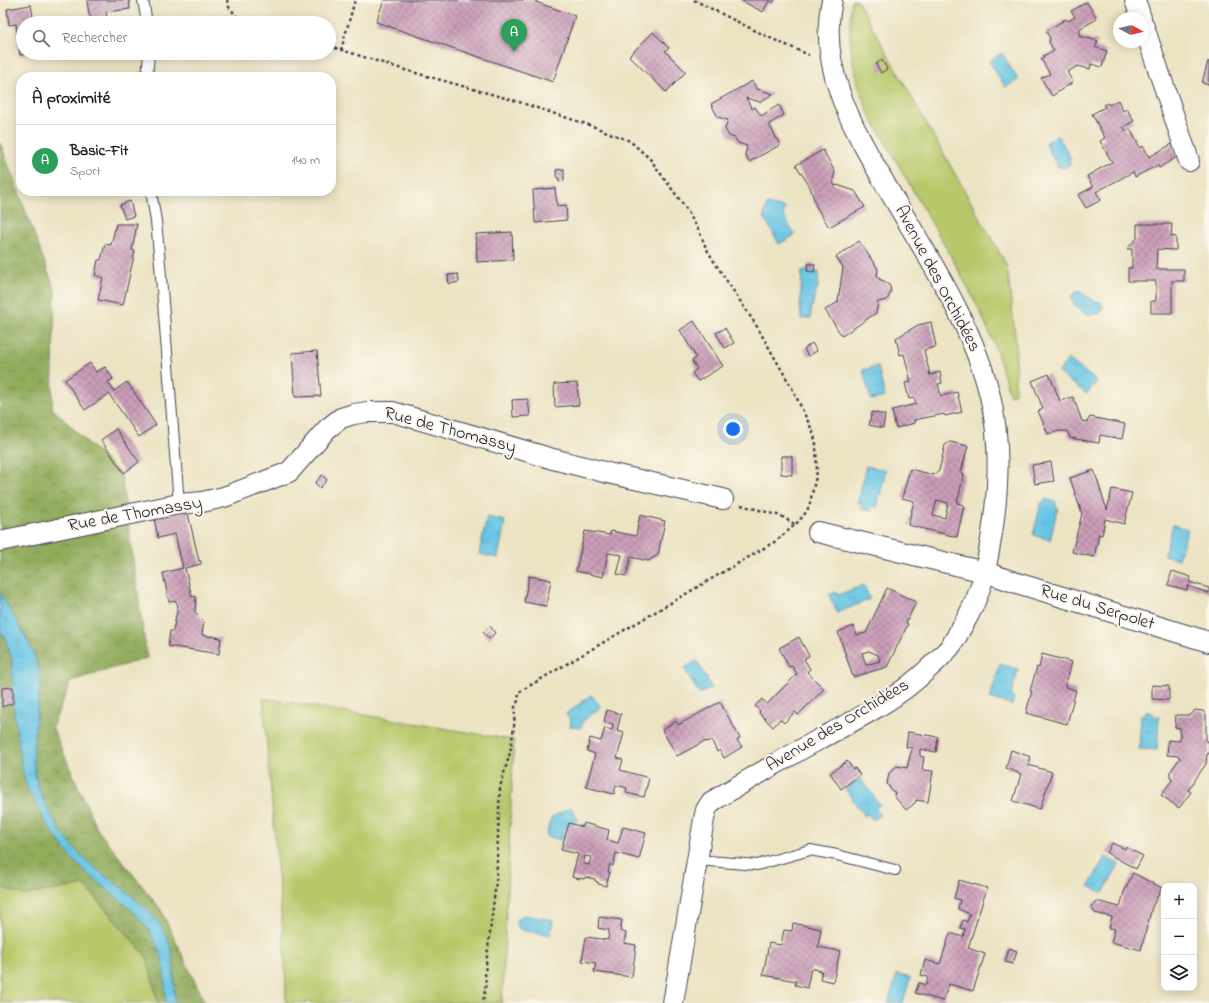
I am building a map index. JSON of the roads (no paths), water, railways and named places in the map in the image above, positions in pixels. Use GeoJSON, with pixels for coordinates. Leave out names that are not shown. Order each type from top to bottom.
{"type":"FeatureCollection","features":[{"type":"Feature","properties":{"kind":"street","name":"Avenue des Orchidées"},"geometry":{"type":"LineString","coordinates":[[673,1003],[704,819],[706,810],[711,802],[896,695],[917,679],[950,646],[974,606],[985,572],[995,513],[998,485],[997,455],[990,398],[981,365],[968,333],[936,272],[857,132],[843,103],[831,65],[829,24],[832,0]]}},
{"type":"Feature","properties":{"kind":"street"},"geometry":{"type":"LineString","coordinates":[[1135,0],[1139,12]]}},
{"type":"Feature","properties":{"kind":"street"},"geometry":{"type":"LineString","coordinates":[[1149,42],[1189,161]]}},
{"type":"Feature","properties":{"kind":"street","name":"Rue de Thomassy"},"geometry":{"type":"LineString","coordinates":[[0,541],[179,504],[202,502],[224,497],[289,472],[327,429],[337,420],[354,414],[380,412],[393,412],[553,459],[723,499]]}},
{"type":"Feature","properties":{"kind":"street","name":"Rue du Serpolet"},"geometry":{"type":"LineString","coordinates":[[818,532],[985,572],[1209,642]]}},
{"type":"Feature","properties":{"kind":"lane"},"geometry":{"type":"LineString","coordinates":[[143,0],[146,16]]}},
{"type":"Feature","properties":{"kind":"lane"},"geometry":{"type":"LineString","coordinates":[[147,72],[148,60]]}},
{"type":"Feature","properties":{"kind":"lane"},"geometry":{"type":"LineString","coordinates":[[152,196],[160,264],[179,504]]}},
{"type":"Feature","properties":{"kind":"lane"},"geometry":{"type":"LineString","coordinates":[[697,860],[757,865],[810,850],[837,855],[895,870]]}},
{"type":"Feature","properties":{"kind":"water"},"geometry":{"type":"Polygon","coordinates":[[[1002,53],[1018,80],[1005,87],[989,61],[1002,53]]]}},
{"type":"Feature","properties":{"kind":"water"},"geometry":{"type":"Polygon","coordinates":[[[1058,135],[1071,159],[1069,160],[1070,164],[1064,168],[1060,166],[1058,167],[1045,143],[1058,135]]]}},
{"type":"Feature","properties":{"kind":"water"},"geometry":{"type":"Polygon","coordinates":[[[767,204],[785,208],[783,215],[795,235],[779,244],[764,217],[767,204]]]}},
{"type":"Feature","properties":{"kind":"water"},"geometry":{"type":"Polygon","coordinates":[[[802,271],[819,272],[818,286],[811,310],[811,318],[801,319],[800,308],[802,271]]]}},
{"type":"Feature","properties":{"kind":"water"},"geometry":{"type":"Polygon","coordinates":[[[1076,292],[1080,292],[1094,301],[1101,302],[1103,306],[1101,312],[1093,315],[1079,309],[1071,298],[1076,292]]]}},
{"type":"Feature","properties":{"kind":"water"},"geometry":{"type":"Polygon","coordinates":[[[1068,359],[1097,381],[1087,394],[1058,373],[1068,359]]]}},
{"type":"Feature","properties":{"kind":"water"},"geometry":{"type":"Polygon","coordinates":[[[878,366],[885,397],[871,400],[863,370],[878,366]]]}},
{"type":"Feature","properties":{"kind":"water"},"geometry":{"type":"Polygon","coordinates":[[[866,466],[886,470],[877,507],[872,506],[870,511],[861,509],[862,504],[858,503],[866,466]]]}},
{"type":"Feature","properties":{"kind":"water"},"geometry":{"type":"Polygon","coordinates":[[[1045,499],[1056,502],[1055,506],[1058,507],[1050,540],[1033,535],[1041,503],[1043,503],[1045,499]]]}},
{"type":"Feature","properties":{"kind":"water"},"geometry":{"type":"Polygon","coordinates":[[[487,517],[505,521],[498,558],[479,554],[487,517]]]}},
{"type":"Feature","properties":{"kind":"water"},"geometry":{"type":"Polygon","coordinates":[[[1173,525],[1188,529],[1178,559],[1164,555],[1173,525]]]}},
{"type":"Feature","properties":{"kind":"water"},"geometry":{"type":"Polygon","coordinates":[[[864,585],[870,599],[837,613],[829,595],[836,592],[838,595],[864,585]]]}},
{"type":"Feature","properties":{"kind":"water"},"geometry":{"type":"Polygon","coordinates":[[[0,592],[29,644],[38,665],[40,683],[34,741],[34,765],[39,789],[44,801],[61,832],[72,846],[95,868],[142,904],[161,927],[168,940],[172,955],[175,1003],[166,1003],[162,958],[149,930],[132,910],[71,858],[44,820],[27,787],[22,769],[13,703],[12,659],[6,641],[0,630],[0,592]]]}},
{"type":"Feature","properties":{"kind":"water"},"geometry":{"type":"Polygon","coordinates":[[[697,661],[712,688],[699,694],[684,668],[697,661]]]}},
{"type":"Feature","properties":{"kind":"water"},"geometry":{"type":"Polygon","coordinates":[[[1000,664],[1018,669],[1011,696],[1014,698],[1012,705],[990,698],[1000,664]]]}},
{"type":"Feature","properties":{"kind":"water"},"geometry":{"type":"Polygon","coordinates":[[[591,695],[601,707],[583,721],[581,728],[570,727],[571,721],[566,714],[591,695]]]}},
{"type":"Feature","properties":{"kind":"water"},"geometry":{"type":"Polygon","coordinates":[[[1146,712],[1152,712],[1156,717],[1159,717],[1157,750],[1139,749],[1141,716],[1144,716],[1146,712]]]}},
{"type":"Feature","properties":{"kind":"water"},"geometry":{"type":"Polygon","coordinates":[[[860,778],[880,805],[875,809],[880,815],[873,820],[868,814],[865,816],[845,789],[860,778]]]}},
{"type":"Feature","properties":{"kind":"water"},"geometry":{"type":"Polygon","coordinates":[[[571,807],[578,820],[573,824],[569,823],[568,827],[564,829],[561,840],[546,836],[551,818],[571,807]]]}},
{"type":"Feature","properties":{"kind":"water"},"geometry":{"type":"Polygon","coordinates":[[[1105,857],[1119,864],[1103,893],[1089,886],[1105,857]]]}},
{"type":"Feature","properties":{"kind":"water"},"geometry":{"type":"Polygon","coordinates":[[[523,915],[553,920],[551,935],[521,930],[516,923],[516,920],[523,915]]]}},
{"type":"Feature","properties":{"kind":"water"},"geometry":{"type":"Polygon","coordinates":[[[897,974],[910,978],[903,1003],[888,1003],[897,974]]]}},
{"type":"Feature","properties":{"kind":"place","name":"Basic-Fit"},"geometry":{"type":"Point","coordinates":[514,52]}}]}
